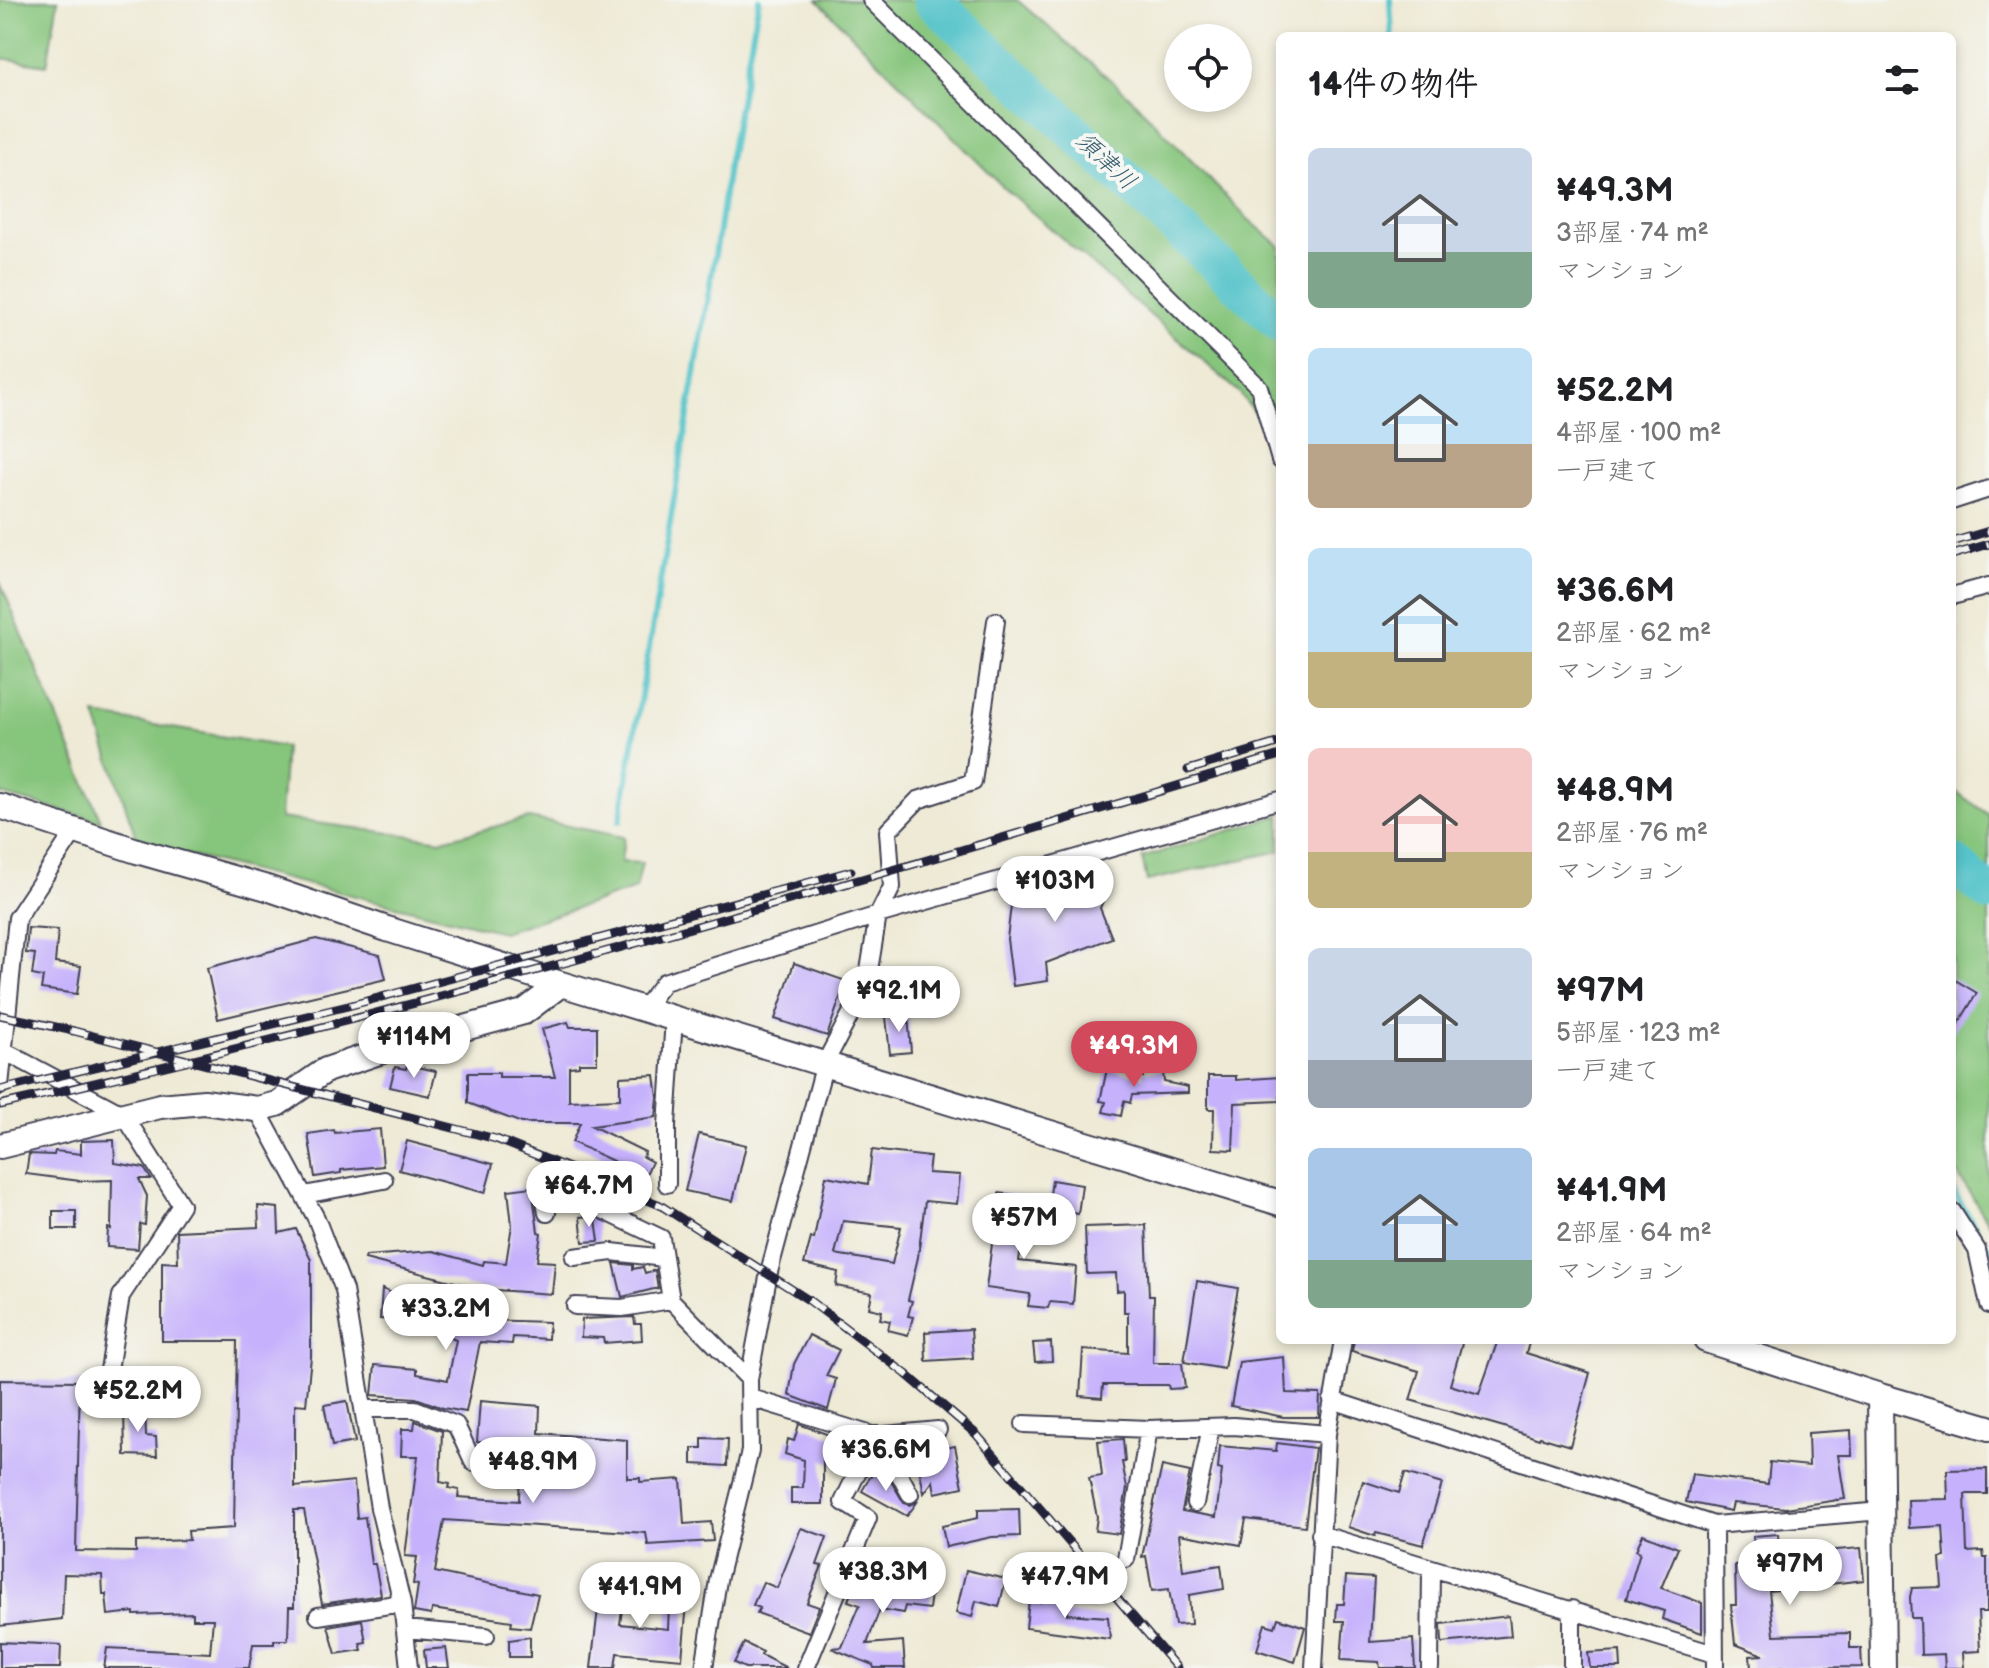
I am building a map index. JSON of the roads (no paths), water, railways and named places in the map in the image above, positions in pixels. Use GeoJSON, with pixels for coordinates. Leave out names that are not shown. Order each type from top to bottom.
{"type":"FeatureCollection","features":[{"type":"Feature","properties":{"kind":"street"},"geometry":{"type":"LineString","coordinates":[[871,0],[1259,387],[1276,446]]}},
{"type":"Feature","properties":{"kind":"street"},"geometry":{"type":"LineString","coordinates":[[1956,500],[1989,489]]}},
{"type":"Feature","properties":{"kind":"street"},"geometry":{"type":"LineString","coordinates":[[1956,595],[1989,586]]}},
{"type":"Feature","properties":{"kind":"street"},"geometry":{"type":"LineString","coordinates":[[704,1668],[718,1580],[750,1451],[749,1379],[769,1272],[825,1063],[867,983],[878,915],[892,887],[888,831],[918,800],[973,782],[996,621]]}},
{"type":"Feature","properties":{"kind":"street"},"geometry":{"type":"LineString","coordinates":[[644,1008],[664,982],[878,915],[1276,801]]}},
{"type":"Feature","properties":{"kind":"street"},"geometry":{"type":"LineString","coordinates":[[0,806],[137,851],[267,888],[561,984],[1276,1202]]}},
{"type":"Feature","properties":{"kind":"street"},"geometry":{"type":"LineString","coordinates":[[0,1086],[17,918],[76,829]]}},
{"type":"Feature","properties":{"kind":"street"},"geometry":{"type":"LineString","coordinates":[[0,1146],[160,1106],[204,1102],[257,1109],[277,1104],[326,1070],[394,1047],[524,1012],[561,984]]}},
{"type":"Feature","properties":{"kind":"street"},"geometry":{"type":"LineString","coordinates":[[667,1184],[667,1125],[674,1018]]}},
{"type":"Feature","properties":{"kind":"street"},"geometry":{"type":"LineString","coordinates":[[2,1049],[124,1115],[181,1205],[121,1296],[109,1370]]}},
{"type":"Feature","properties":{"kind":"street"},"geometry":{"type":"LineString","coordinates":[[257,1109],[316,1218],[344,1290],[379,1508],[402,1603],[409,1668]]}},
{"type":"Feature","properties":{"kind":"street"},"geometry":{"type":"LineString","coordinates":[[304,1195],[384,1180]]}},
{"type":"Feature","properties":{"kind":"street"},"geometry":{"type":"LineString","coordinates":[[547,1213],[542,1181],[661,1238],[671,1300],[749,1379]]}},
{"type":"Feature","properties":{"kind":"street"},"geometry":{"type":"LineString","coordinates":[[1956,1216],[1983,1249],[1989,1305]]}},
{"type":"Feature","properties":{"kind":"street"},"geometry":{"type":"LineString","coordinates":[[574,1257],[612,1252],[664,1258]]}},
{"type":"Feature","properties":{"kind":"street"},"geometry":{"type":"LineString","coordinates":[[575,1306],[622,1308],[671,1300]]}},
{"type":"Feature","properties":{"kind":"street"},"geometry":{"type":"LineString","coordinates":[[1314,1668],[1327,1434],[1342,1344]]}},
{"type":"Feature","properties":{"kind":"street"},"geometry":{"type":"LineString","coordinates":[[1718,1344],[1989,1428]]}},
{"type":"Feature","properties":{"kind":"street"},"geometry":{"type":"LineString","coordinates":[[1880,1396],[1883,1668]]}},
{"type":"Feature","properties":{"kind":"street"},"geometry":{"type":"LineString","coordinates":[[751,1398],[876,1436],[938,1430]]}},
{"type":"Feature","properties":{"kind":"street"},"geometry":{"type":"LineString","coordinates":[[1332,1400],[1714,1525],[1882,1511]]}},
{"type":"Feature","properties":{"kind":"street"},"geometry":{"type":"LineString","coordinates":[[363,1409],[415,1409],[456,1425],[473,1462]]}},
{"type":"Feature","properties":{"kind":"street"},"geometry":{"type":"LineString","coordinates":[[1024,1424],[1149,1429],[1234,1426],[1327,1434]]}},
{"type":"Feature","properties":{"kind":"street"},"geometry":{"type":"LineString","coordinates":[[1195,1503],[1211,1427]]}},
{"type":"Feature","properties":{"kind":"street"},"geometry":{"type":"LineString","coordinates":[[1126,1559],[1149,1429]]}},
{"type":"Feature","properties":{"kind":"street"},"geometry":{"type":"LineString","coordinates":[[876,1436],[910,1494]]}},
{"type":"Feature","properties":{"kind":"street"},"geometry":{"type":"LineString","coordinates":[[806,1668],[868,1518],[843,1502],[876,1436]]}},
{"type":"Feature","properties":{"kind":"street"},"geometry":{"type":"LineString","coordinates":[[1320,1534],[1572,1609],[1714,1661],[1714,1525]]}},
{"type":"Feature","properties":{"kind":"street"},"geometry":{"type":"LineString","coordinates":[[1430,1668],[1431,1568]]}},
{"type":"Feature","properties":{"kind":"street"},"geometry":{"type":"LineString","coordinates":[[318,1616],[402,1603]]}},
{"type":"Feature","properties":{"kind":"street"},"geometry":{"type":"LineString","coordinates":[[1572,1609],[1572,1668]]}},
{"type":"Feature","properties":{"kind":"street"},"geometry":{"type":"LineString","coordinates":[[405,1629],[486,1636]]}},
{"type":"Feature","properties":{"kind":"waterway"},"geometry":{"type":"LineString","coordinates":[[620,821],[728,166],[759,0]]}},
{"type":"Feature","properties":{"kind":"waterway","name":"須津川"},"geometry":{"type":"LineString","coordinates":[[932,0],[1276,319]]}},
{"type":"Feature","properties":{"kind":"waterway"},"geometry":{"type":"LineString","coordinates":[[1390,0],[1392,32]]}},
{"type":"Feature","properties":{"kind":"waterway","name":"須津川"},"geometry":{"type":"LineString","coordinates":[[1956,865],[1989,893]]}},
{"type":"Feature","properties":{"kind":"waterway"},"geometry":{"type":"LineString","coordinates":[[1956,1196],[1989,1250]]}},
{"type":"Feature","properties":{"kind":"railway"},"geometry":{"type":"LineString","coordinates":[[1956,541],[1989,531]]}},
{"type":"Feature","properties":{"kind":"railway"},"geometry":{"type":"LineString","coordinates":[[1956,554],[1989,544]]}},
{"type":"Feature","properties":{"kind":"railway"},"geometry":{"type":"LineString","coordinates":[[1188,770],[1276,743]]}},
{"type":"Feature","properties":{"kind":"railway"},"geometry":{"type":"LineString","coordinates":[[0,1105],[483,985],[803,896],[1276,756]]}},
{"type":"Feature","properties":{"kind":"railway"},"geometry":{"type":"LineString","coordinates":[[0,1090],[348,1006],[851,871]]}},
{"type":"Feature","properties":{"kind":"railway"},"geometry":{"type":"LineString","coordinates":[[0,1015],[74,1031],[496,1139],[660,1205],[810,1301],[906,1374],[976,1434],[1177,1668]]}}]}
